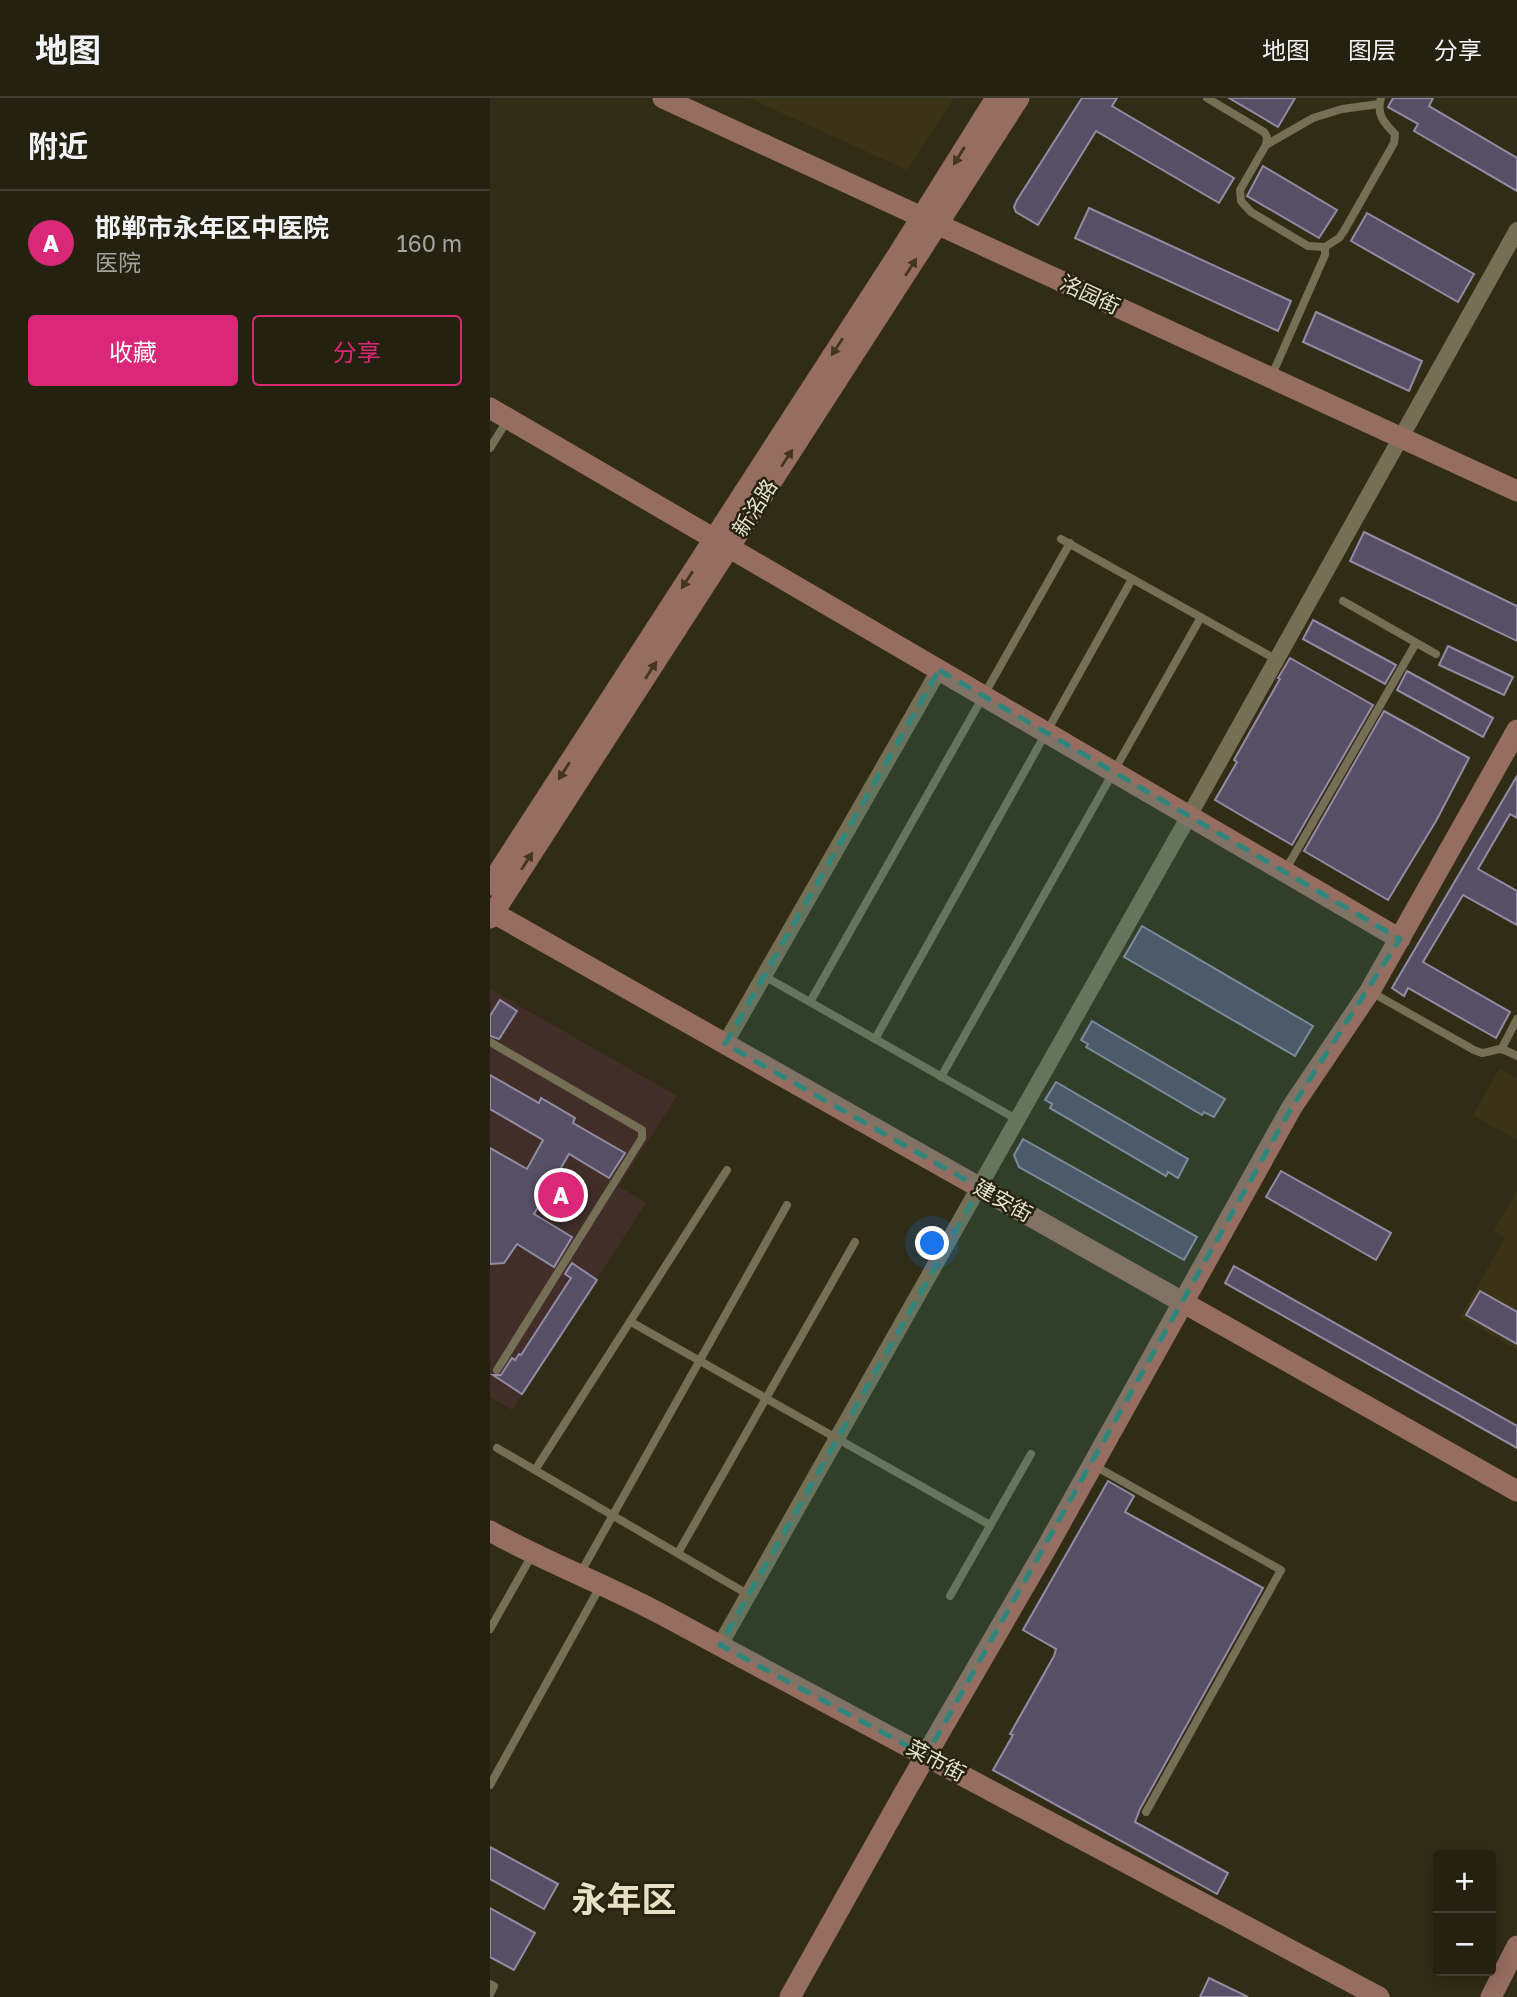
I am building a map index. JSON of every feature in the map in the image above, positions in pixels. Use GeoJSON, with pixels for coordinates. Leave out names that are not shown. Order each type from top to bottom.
{"type":"FeatureCollection","features":[{"type":"Feature","properties":{"kind":"street","name":"洺园街"},"geometry":{"type":"LineString","coordinates":[[663,98],[1517,491]]}},
{"type":"Feature","properties":{"kind":"street","name":"新洺路"},"geometry":{"type":"LineString","coordinates":[[930,221],[996,98]]}},
{"type":"Feature","properties":{"kind":"street","name":"新洺路"},"geometry":{"type":"LineString","coordinates":[[491,914],[722,543],[930,221],[1019,98]]}},
{"type":"Feature","properties":{"kind":"street"},"geometry":{"type":"LineString","coordinates":[[720,1645],[980,1188],[1517,230]]}},
{"type":"Feature","properties":{"kind":"street"},"geometry":{"type":"LineString","coordinates":[[499,413],[1400,939]]}},
{"type":"Feature","properties":{"kind":"street","name":"新洺路"},"geometry":{"type":"LineString","coordinates":[[490,885],[722,543]]}},
{"type":"Feature","properties":{"kind":"street"},"geometry":{"type":"LineString","coordinates":[[725,1044],[939,670]]}},
{"type":"Feature","properties":{"kind":"street"},"geometry":{"type":"LineString","coordinates":[[790,1997],[1093,1465],[1292,1107],[1370,991],[1517,730]]}},
{"type":"Feature","properties":{"kind":"street","name":"建安街"},"geometry":{"type":"LineString","coordinates":[[491,914],[1517,1492]]}},
{"type":"Feature","properties":{"kind":"street","name":"菜市街"},"geometry":{"type":"LineString","coordinates":[[490,1531],[720,1645],[1379,1997]]}},
{"type":"Feature","properties":{"kind":"street"},"geometry":{"type":"LineString","coordinates":[[1491,1997],[1517,1946]]}},
{"type":"Feature","properties":{"kind":"street"},"geometry":{"type":"LineString","coordinates":[[1506,1997],[1517,1975]]}},
{"type":"Feature","properties":{"kind":"lane"},"geometry":{"type":"LineString","coordinates":[[1207,98],[1264,132],[1267,137],[1266,145],[1240,190],[1241,201],[1251,212],[1308,246],[1325,247],[1339,238],[1395,143],[1395,134],[1384,122],[1380,101],[1313,118],[1266,145]]}},
{"type":"Feature","properties":{"kind":"lane"},"geometry":{"type":"LineString","coordinates":[[1270,378],[1325,255],[1325,247]]}},
{"type":"Feature","properties":{"kind":"lane"},"geometry":{"type":"LineString","coordinates":[[490,448],[499,413]]}},
{"type":"Feature","properties":{"kind":"lane"},"geometry":{"type":"LineString","coordinates":[[810,1002],[983,696],[1066,541],[1277,660]]}},
{"type":"Feature","properties":{"kind":"lane"},"geometry":{"type":"LineString","coordinates":[[875,1039],[1132,579]]}},
{"type":"Feature","properties":{"kind":"lane"},"geometry":{"type":"LineString","coordinates":[[1343,601],[1436,654]]}},
{"type":"Feature","properties":{"kind":"lane"},"geometry":{"type":"LineString","coordinates":[[941,1077],[1201,617]]}},
{"type":"Feature","properties":{"kind":"lane"},"geometry":{"type":"LineString","coordinates":[[1285,872],[1416,643]]}},
{"type":"Feature","properties":{"kind":"lane"},"geometry":{"type":"LineString","coordinates":[[765,976],[1018,1120]]}},
{"type":"Feature","properties":{"kind":"lane"},"geometry":{"type":"LineString","coordinates":[[1370,991],[1474,1050],[1482,1053],[1502,1048],[1517,1056]]}},
{"type":"Feature","properties":{"kind":"lane"},"geometry":{"type":"LineString","coordinates":[[1502,1048],[1517,1019]]}},
{"type":"Feature","properties":{"kind":"lane"},"geometry":{"type":"LineString","coordinates":[[490,1042],[642,1130],[642,1138],[497,1370]]}},
{"type":"Feature","properties":{"kind":"lane"},"geometry":{"type":"LineString","coordinates":[[535,1470],[727,1170]]}},
{"type":"Feature","properties":{"kind":"lane"},"geometry":{"type":"LineString","coordinates":[[579,1575],[787,1205]]}},
{"type":"Feature","properties":{"kind":"lane"},"geometry":{"type":"LineString","coordinates":[[678,1553],[855,1242]]}},
{"type":"Feature","properties":{"kind":"lane"},"geometry":{"type":"LineString","coordinates":[[631,1322],[990,1525]]}},
{"type":"Feature","properties":{"kind":"lane"},"geometry":{"type":"LineString","coordinates":[[497,1448],[749,1595]]}},
{"type":"Feature","properties":{"kind":"lane"},"geometry":{"type":"LineString","coordinates":[[950,1596],[1031,1454]]}},
{"type":"Feature","properties":{"kind":"lane"},"geometry":{"type":"LineString","coordinates":[[1093,1465],[1282,1570],[1146,1812]]}},
{"type":"Feature","properties":{"kind":"lane"},"geometry":{"type":"LineString","coordinates":[[490,1629],[533,1553]]}},
{"type":"Feature","properties":{"kind":"lane"},"geometry":{"type":"LineString","coordinates":[[490,1784],[601,1585]]}},
{"type":"Feature","properties":{"kind":"lane"},"geometry":{"type":"LineString","coordinates":[[490,1984],[494,1986],[490,1994]]}},
{"type":"Feature","properties":{"kind":"highlighted area"},"geometry":{"type":"Polygon","coordinates":[[[939,670],[1400,939],[1292,1107],[926,1756],[720,1645],[980,1188],[725,1044],[939,670]]]}},
{"type":"Feature","properties":{"kind":"shaded area"},"geometry":{"type":"Polygon","coordinates":[[[749,98],[954,98],[907,170],[749,98]]]}},
{"type":"Feature","properties":{"kind":"shaded area"},"geometry":{"type":"Polygon","coordinates":[[[490,989],[677,1096],[619,1186],[646,1203],[512,1410],[490,1397],[490,989]]]}},
{"type":"Feature","properties":{"kind":"shaded area"},"geometry":{"type":"Polygon","coordinates":[[[1500,1068],[1517,1078],[1517,1140],[1473,1115],[1500,1068]]]}},
{"type":"Feature","properties":{"kind":"shaded area"},"geometry":{"type":"Polygon","coordinates":[[[1517,1190],[1517,1350],[1460,1317],[1505,1238],[1494,1231],[1517,1190]]]}},
{"type":"Feature","properties":{"kind":"building"},"geometry":{"type":"Polygon","coordinates":[[[1082,98],[1117,98],[1112,106],[1234,178],[1219,203],[1096,131],[1038,225],[1016,212],[1014,207],[1017,200],[1082,98]]]}},
{"type":"Feature","properties":{"kind":"building"},"geometry":{"type":"Polygon","coordinates":[[[1229,98],[1295,98],[1278,127],[1229,98]]]}},
{"type":"Feature","properties":{"kind":"building"},"geometry":{"type":"Polygon","coordinates":[[[1393,98],[1433,98],[1429,106],[1517,158],[1517,191],[1414,131],[1418,124],[1388,107],[1393,98]]]}},
{"type":"Feature","properties":{"kind":"building"},"geometry":{"type":"Polygon","coordinates":[[[1263,166],[1337,210],[1319,238],[1247,196],[1263,166]]]}},
{"type":"Feature","properties":{"kind":"building"},"geometry":{"type":"Polygon","coordinates":[[[1089,208],[1291,301],[1278,331],[1075,238],[1089,208]]]}},
{"type":"Feature","properties":{"kind":"building"},"geometry":{"type":"Polygon","coordinates":[[[1367,213],[1474,274],[1458,302],[1351,241],[1367,213]]]}},
{"type":"Feature","properties":{"kind":"building"},"geometry":{"type":"Polygon","coordinates":[[[1316,312],[1422,361],[1409,391],[1303,342],[1316,312]]]}},
{"type":"Feature","properties":{"kind":"building"},"geometry":{"type":"Polygon","coordinates":[[[1364,532],[1517,606],[1517,641],[1350,561],[1364,532]]]}},
{"type":"Feature","properties":{"kind":"building"},"geometry":{"type":"Polygon","coordinates":[[[1313,620],[1396,665],[1385,684],[1303,639],[1313,620]]]}},
{"type":"Feature","properties":{"kind":"building"},"geometry":{"type":"Polygon","coordinates":[[[1448,646],[1513,677],[1504,695],[1439,665],[1448,646]]]}},
{"type":"Feature","properties":{"kind":"building"},"geometry":{"type":"Polygon","coordinates":[[[1290,658],[1373,705],[1292,845],[1215,800],[1290,658]]]}},
{"type":"Feature","properties":{"kind":"building"},"geometry":{"type":"Polygon","coordinates":[[[1407,671],[1493,718],[1483,737],[1397,690],[1407,671]]]}},
{"type":"Feature","properties":{"kind":"building"},"geometry":{"type":"Polygon","coordinates":[[[1384,711],[1469,758],[1436,821],[1388,900],[1304,851],[1384,711]]]}},
{"type":"Feature","properties":{"kind":"building"},"geometry":{"type":"Polygon","coordinates":[[[1517,776],[1517,818],[1510,814],[1478,869],[1517,891],[1517,925],[1463,895],[1423,962],[1510,1012],[1496,1038],[1408,988],[1404,996],[1392,988],[1517,776]]]}},
{"type":"Feature","properties":{"kind":"building"},"geometry":{"type":"Polygon","coordinates":[[[1142,926],[1313,1026],[1295,1056],[1124,957],[1142,926]]]}},
{"type":"Feature","properties":{"kind":"building"},"geometry":{"type":"Polygon","coordinates":[[[500,1000],[517,1011],[499,1039],[490,1036],[490,1016],[500,1000]]]}},
{"type":"Feature","properties":{"kind":"building"},"geometry":{"type":"Polygon","coordinates":[[[1092,1021],[1225,1099],[1214,1117],[1204,1112],[1202,1115],[1086,1047],[1088,1044],[1081,1040],[1092,1021]]]}},
{"type":"Feature","properties":{"kind":"building"},"geometry":{"type":"Polygon","coordinates":[[[490,1075],[539,1103],[541,1098],[575,1118],[573,1123],[625,1153],[609,1178],[569,1154],[534,1214],[572,1237],[554,1267],[517,1244],[504,1263],[490,1264],[490,1148],[527,1169],[543,1140],[490,1109],[490,1075]]]}},
{"type":"Feature","properties":{"kind":"building"},"geometry":{"type":"Polygon","coordinates":[[[1056,1082],[1188,1159],[1178,1178],[1168,1172],[1166,1176],[1050,1108],[1052,1104],[1045,1100],[1056,1082]]]}},
{"type":"Feature","properties":{"kind":"building"},"geometry":{"type":"Polygon","coordinates":[[[1023,1139],[1197,1237],[1184,1260],[1019,1167],[1014,1155],[1023,1139]]]}},
{"type":"Feature","properties":{"kind":"building"},"geometry":{"type":"Polygon","coordinates":[[[1281,1171],[1391,1233],[1376,1260],[1266,1197],[1281,1171]]]}},
{"type":"Feature","properties":{"kind":"building"},"geometry":{"type":"Polygon","coordinates":[[[572,1263],[597,1280],[522,1394],[493,1375],[501,1375],[512,1358],[515,1360],[521,1355],[571,1278],[565,1274],[572,1263]]]}},
{"type":"Feature","properties":{"kind":"building"},"geometry":{"type":"Polygon","coordinates":[[[1234,1266],[1517,1426],[1517,1448],[1225,1283],[1234,1266]]]}},
{"type":"Feature","properties":{"kind":"building"},"geometry":{"type":"Polygon","coordinates":[[[1480,1291],[1517,1312],[1517,1344],[1466,1315],[1480,1291]]]}},
{"type":"Feature","properties":{"kind":"building"},"geometry":{"type":"Polygon","coordinates":[[[1108,1481],[1134,1496],[1125,1512],[1263,1588],[1135,1822],[1228,1873],[1217,1894],[993,1770],[1056,1649],[1023,1630],[1108,1481]]]}},
{"type":"Feature","properties":{"kind":"building"},"geometry":{"type":"Polygon","coordinates":[[[490,1847],[558,1884],[544,1909],[490,1879],[490,1847]]]}},
{"type":"Feature","properties":{"kind":"building"},"geometry":{"type":"Polygon","coordinates":[[[490,1908],[535,1933],[514,1970],[490,1957],[490,1908]]]}},
{"type":"Feature","properties":{"kind":"building"},"geometry":{"type":"Polygon","coordinates":[[[1209,1978],[1248,1997],[1200,1997],[1209,1978]]]}},
{"type":"Feature","properties":{"kind":"place","name":"邯郸市永年区中医院"},"geometry":{"type":"Point","coordinates":[561,1195]}},
{"type":"Feature","properties":{"kind":"district","name":"永年区"},"geometry":{"type":"Point","coordinates":[624,1900]}}]}
